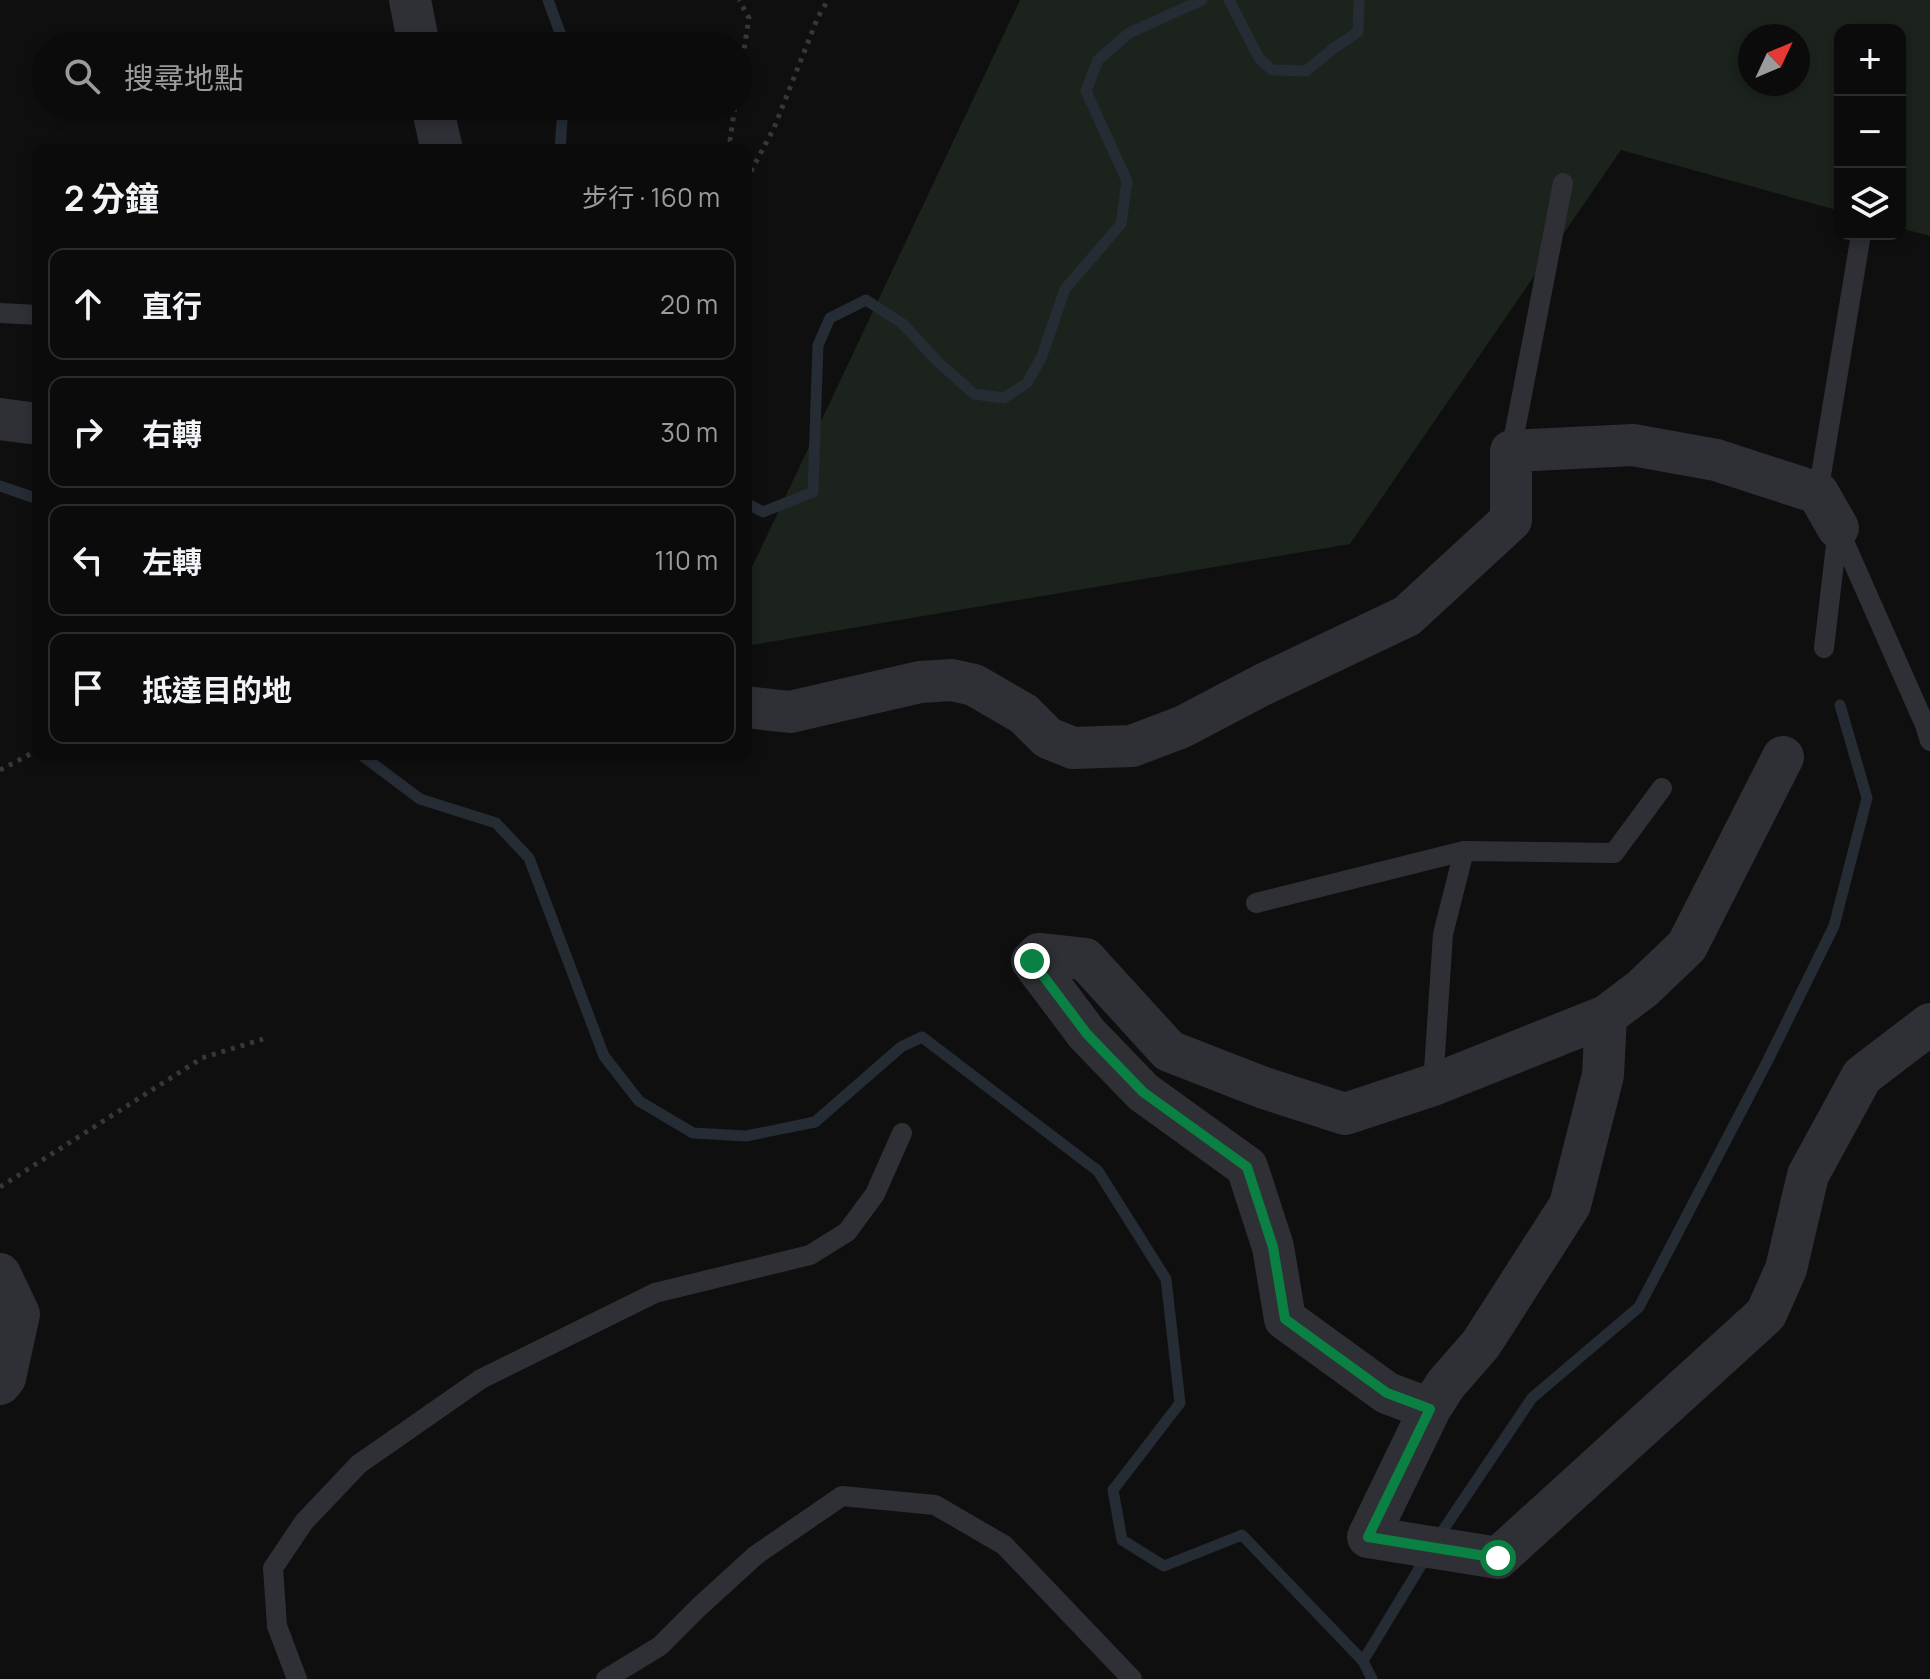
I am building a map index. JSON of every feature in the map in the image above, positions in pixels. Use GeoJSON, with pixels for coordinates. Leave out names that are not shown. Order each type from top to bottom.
{"type":"FeatureCollection","features":[{"type":"Feature","properties":{"kind":"street"},"geometry":{"type":"LineString","coordinates":[[410,0],[416,32]]}},
{"type":"Feature","properties":{"kind":"street"},"geometry":{"type":"LineString","coordinates":[[435,120],[441,144]]}},
{"type":"Feature","properties":{"kind":"street"},"geometry":{"type":"LineString","coordinates":[[0,419],[32,423]]}},
{"type":"Feature","properties":{"kind":"street"},"geometry":{"type":"LineString","coordinates":[[752,708],[790,712],[920,682],[952,680],[974,685],[1024,714],[1048,738],[1073,748],[1132,746],[1182,727],[1407,616],[1511,520],[1511,451],[1633,445],[1716,460],[1828,510]]}},
{"type":"Feature","properties":{"kind":"street"},"geometry":{"type":"LineString","coordinates":[[1430,1409],[1387,1393],[1285,1319],[1273,1247],[1247,1167],[1143,1092],[1087,1034],[1032,961],[1039,954],[1085,959],[1169,1051],[1264,1088],[1345,1114],[1433,1085],[1606,1016],[1642,989],[1687,946],[1783,757]]}},
{"type":"Feature","properties":{"kind":"street"},"geometry":{"type":"LineString","coordinates":[[1606,1016],[1603,1075],[1570,1205],[1481,1344],[1446,1384],[1430,1409],[1368,1537],[1498,1558],[1766,1314],[1786,1269],[1808,1175],[1862,1076],[1930,1024]]}},
{"type":"Feature","properties":{"kind":"street"},"geometry":{"type":"LineString","coordinates":[[0,1274],[19,1314],[5,1378],[0,1384]]}},
{"type":"Feature","properties":{"kind":"lane"},"geometry":{"type":"LineString","coordinates":[[1511,451],[1563,183]]}},
{"type":"Feature","properties":{"kind":"lane"},"geometry":{"type":"LineString","coordinates":[[1824,648],[1828,510],[1860,240]]}},
{"type":"Feature","properties":{"kind":"lane"},"geometry":{"type":"LineString","coordinates":[[0,313],[32,315]]}},
{"type":"Feature","properties":{"kind":"lane"},"geometry":{"type":"LineString","coordinates":[[1828,510],[1930,741]]}},
{"type":"Feature","properties":{"kind":"lane"},"geometry":{"type":"LineString","coordinates":[[1256,903],[1464,851],[1614,853],[1662,788]]}},
{"type":"Feature","properties":{"kind":"lane"},"geometry":{"type":"LineString","coordinates":[[1433,1085],[1443,934],[1464,851]]}},
{"type":"Feature","properties":{"kind":"lane"},"geometry":{"type":"LineString","coordinates":[[297,1679],[277,1626],[273,1568],[304,1522],[359,1464],[481,1379],[655,1293],[810,1255],[847,1232],[875,1194],[902,1133]]}},
{"type":"Feature","properties":{"kind":"lane"},"geometry":{"type":"LineString","coordinates":[[606,1679],[660,1646],[756,1555],[842,1496],[935,1505],[1004,1545],[1132,1679]]}},
{"type":"Feature","properties":{"kind":"path"},"geometry":{"type":"LineString","coordinates":[[739,0],[749,18],[747,32]]}},
{"type":"Feature","properties":{"kind":"path"},"geometry":{"type":"LineString","coordinates":[[752,169],[774,128],[818,17],[828,0]]}},
{"type":"Feature","properties":{"kind":"path"},"geometry":{"type":"LineString","coordinates":[[732,144],[733,120]]}},
{"type":"Feature","properties":{"kind":"path"},"geometry":{"type":"LineString","coordinates":[[0,770],[32,753]]}},
{"type":"Feature","properties":{"kind":"path"},"geometry":{"type":"LineString","coordinates":[[0,1187],[202,1058],[263,1039]]}},
{"type":"Feature","properties":{"kind":"shaded area"},"geometry":{"type":"Polygon","coordinates":[[[1020,0],[1930,0],[1930,236],[1906,230],[1906,24],[1834,24],[1834,209],[1621,150],[1350,544],[752,645],[752,567],[1020,0]]]}},
{"type":"Feature","properties":{"kind":"waterway"},"geometry":{"type":"LineString","coordinates":[[548,0],[560,32]]}},
{"type":"Feature","properties":{"kind":"waterway"},"geometry":{"type":"LineString","coordinates":[[752,506],[763,512],[813,492],[818,345],[830,318],[866,300],[903,324],[937,361],[974,394],[1004,398],[1027,383],[1042,356],[1065,289],[1121,224],[1127,181],[1086,91],[1098,60],[1129,33],[1202,0]]}},
{"type":"Feature","properties":{"kind":"waterway"},"geometry":{"type":"LineString","coordinates":[[1229,0],[1259,58],[1272,70],[1306,71],[1358,32],[1359,0]]}},
{"type":"Feature","properties":{"kind":"waterway"},"geometry":{"type":"LineString","coordinates":[[560,144],[562,120]]}},
{"type":"Feature","properties":{"kind":"waterway"},"geometry":{"type":"LineString","coordinates":[[0,486],[32,497]]}},
{"type":"Feature","properties":{"kind":"waterway"},"geometry":{"type":"LineString","coordinates":[[1437,1539],[1532,1398],[1639,1307],[1834,926],[1867,798],[1840,705]]}},
{"type":"Feature","properties":{"kind":"waterway"},"geometry":{"type":"LineString","coordinates":[[368,760],[420,799],[496,823],[529,858],[604,1056],[639,1101],[693,1133],[746,1136],[815,1122],[901,1047],[922,1037],[1098,1171],[1166,1279],[1180,1403],[1113,1490],[1122,1540],[1164,1566],[1242,1535],[1363,1661],[1372,1679]]}},
{"type":"Feature","properties":{"kind":"waterway"},"geometry":{"type":"LineString","coordinates":[[1363,1661],[1428,1554]]}},
{"type":"Feature","properties":{"kind":"route"},"geometry":{"type":"LineString","coordinates":[[1032,961],[1087,1034],[1143,1092],[1247,1167],[1273,1247],[1285,1319],[1387,1393],[1430,1409],[1368,1537],[1498,1558]]}}]}
